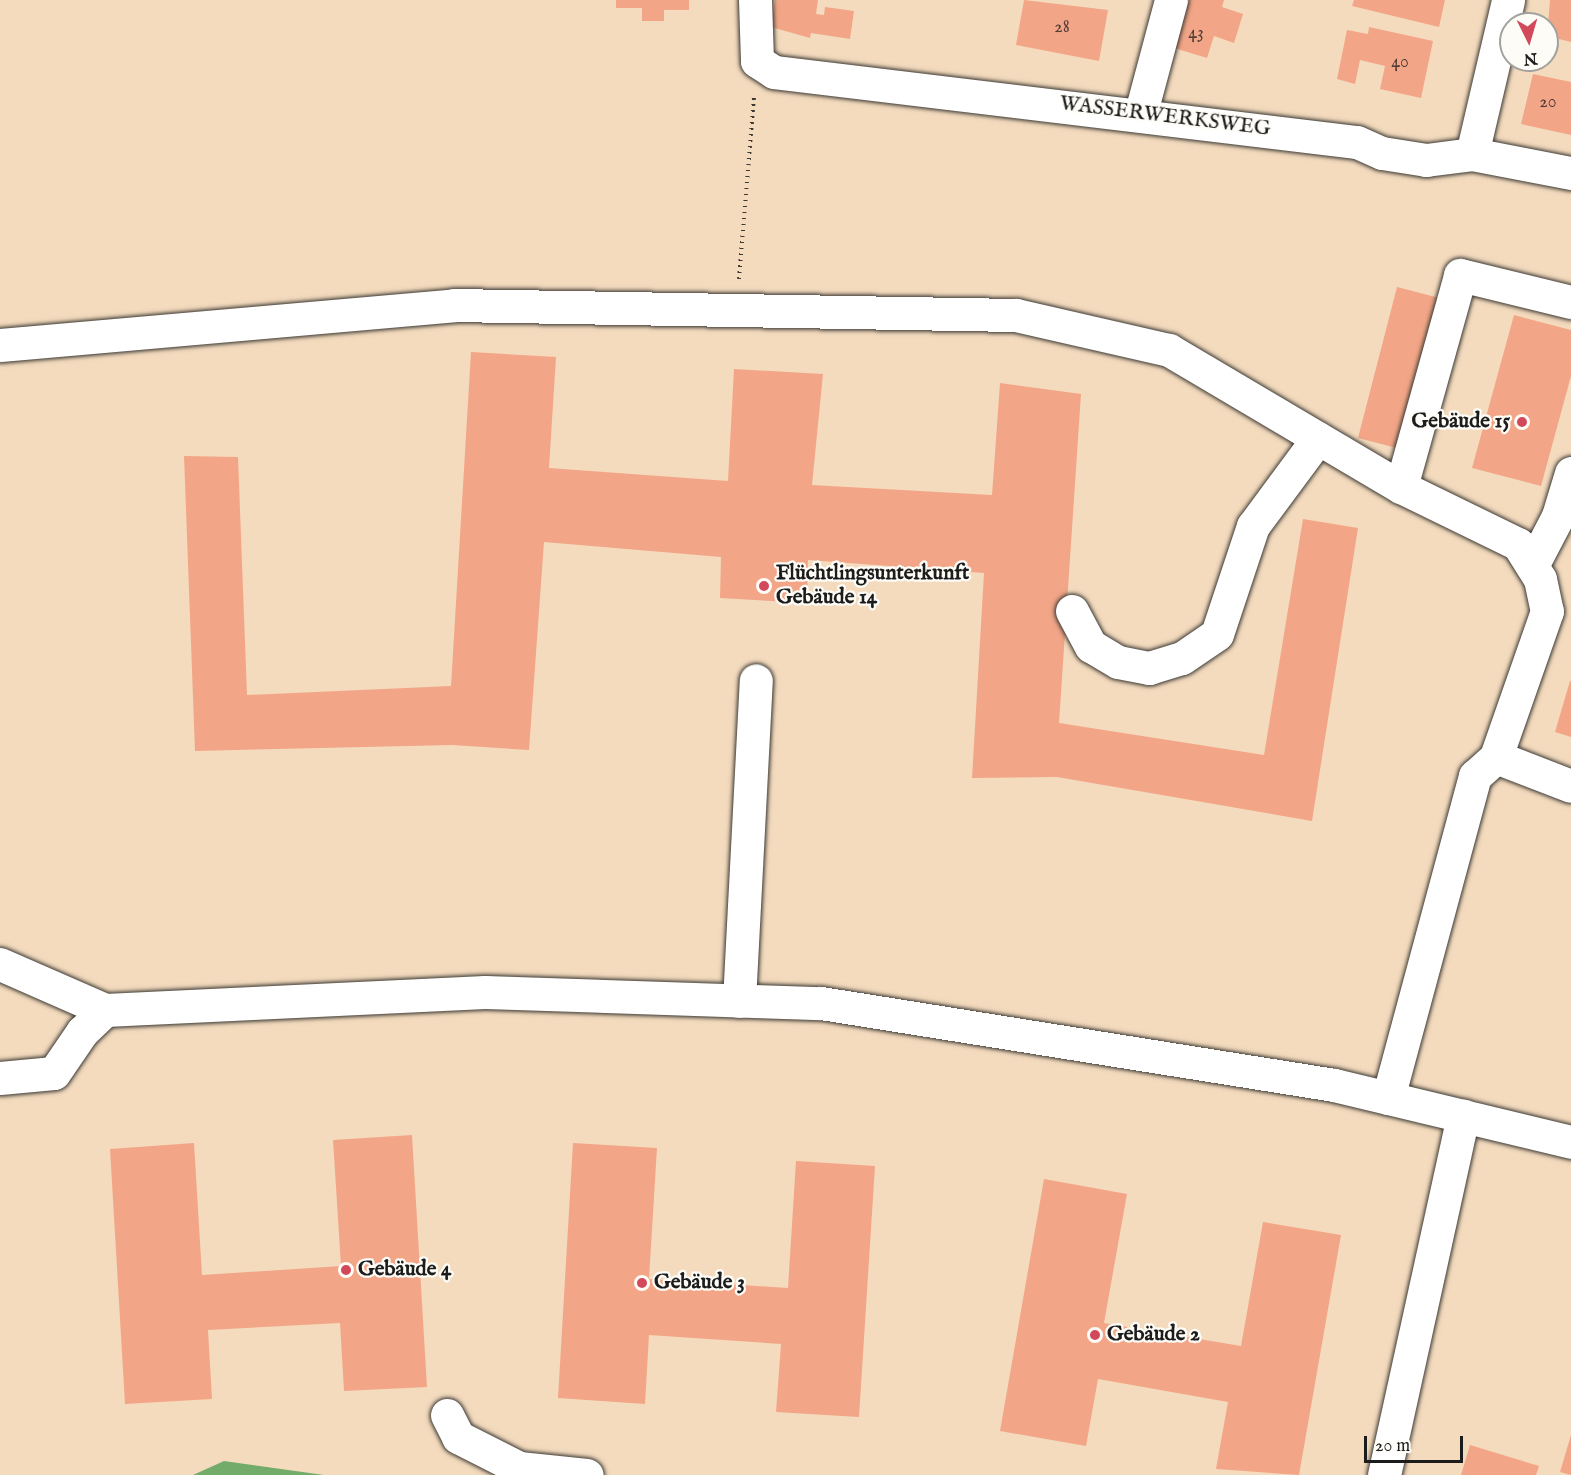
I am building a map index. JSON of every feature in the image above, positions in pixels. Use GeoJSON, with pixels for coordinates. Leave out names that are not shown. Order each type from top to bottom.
{"type":"FeatureCollection","features":[{"type":"Feature","properties":{"kind":"street"},"geometry":{"type":"LineString","coordinates":[[755,0],[757,61]]}},
{"type":"Feature","properties":{"kind":"street"},"geometry":{"type":"LineString","coordinates":[[1141,112],[1172,0]]}},
{"type":"Feature","properties":{"kind":"street"},"geometry":{"type":"LineString","coordinates":[[1472,154],[1508,0]]}},
{"type":"Feature","properties":{"kind":"street","name":"WASSERWERKSWEG"},"geometry":{"type":"LineString","coordinates":[[757,61],[774,72],[1141,112],[1358,142],[1382,153],[1426,160],[1472,154],[1571,173]]}},
{"type":"Feature","properties":{"kind":"street"},"geometry":{"type":"LineString","coordinates":[[1401,487],[1460,276],[1571,302]]}},
{"type":"Feature","properties":{"kind":"street"},"geometry":{"type":"LineString","coordinates":[[0,345],[454,305],[1027,318],[1169,350],[1401,487],[1518,544],[1532,566],[1547,611],[1496,757],[1475,776],[1388,1098]]}},
{"type":"Feature","properties":{"kind":"street"},"geometry":{"type":"LineString","coordinates":[[1072,611],[1091,646],[1118,662],[1149,668],[1182,658],[1217,634],[1253,526],[1318,438]]}},
{"type":"Feature","properties":{"kind":"street"},"geometry":{"type":"LineString","coordinates":[[1532,566],[1558,516],[1571,473]]}},
{"type":"Feature","properties":{"kind":"street"},"geometry":{"type":"LineString","coordinates":[[739,1001],[756,680]]}},
{"type":"Feature","properties":{"kind":"street"},"geometry":{"type":"LineString","coordinates":[[1496,757],[1571,786]]}},
{"type":"Feature","properties":{"kind":"street"},"geometry":{"type":"LineString","coordinates":[[0,964],[105,1010],[485,992],[821,1003],[1388,1098],[1571,1142]]}},
{"type":"Feature","properties":{"kind":"street"},"geometry":{"type":"LineString","coordinates":[[0,1078],[54,1073],[82,1032],[105,1010]]}},
{"type":"Feature","properties":{"kind":"street"},"geometry":{"type":"LineString","coordinates":[[1384,1475],[1463,1116]]}},
{"type":"Feature","properties":{"kind":"street"},"geometry":{"type":"LineString","coordinates":[[447,1415],[458,1437],[519,1468],[587,1475]]}},
{"type":"Feature","properties":{"kind":"path"},"geometry":{"type":"LineString","coordinates":[[736,310],[757,61]]}},
{"type":"Feature","properties":{"kind":"green space"},"geometry":{"type":"Polygon","coordinates":[[[224,1461],[324,1475],[193,1475],[224,1461]]]}},
{"type":"Feature","properties":{"kind":"building"},"geometry":{"type":"Polygon","coordinates":[[[616,0],[689,0],[689,10],[664,10],[664,21],[642,21],[642,8],[616,8],[616,0]]]}},
{"type":"Feature","properties":{"kind":"building"},"geometry":{"type":"Polygon","coordinates":[[[775,0],[818,0],[816,14],[824,15],[825,7],[854,11],[850,39],[811,33],[810,38],[771,27],[775,0]]]}},
{"type":"Feature","properties":{"kind":"building"},"geometry":{"type":"Polygon","coordinates":[[[1024,0],[1108,10],[1099,61],[1016,45],[1024,0]]]}},
{"type":"Feature","properties":{"kind":"building"},"geometry":{"type":"Polygon","coordinates":[[[1185,0],[1224,0],[1222,7],[1243,14],[1234,43],[1214,36],[1207,58],[1171,47],[1185,0]]]}},
{"type":"Feature","properties":{"kind":"building"},"geometry":{"type":"Polygon","coordinates":[[[1354,0],[1445,0],[1439,27],[1352,6],[1354,0]]]}},
{"type":"Feature","properties":{"kind":"building"},"geometry":{"type":"Polygon","coordinates":[[[1550,0],[1571,0],[1571,42],[1559,39],[1559,12],[1549,12],[1550,0]]]}},
{"type":"Feature","properties":{"kind":"building"},"geometry":{"type":"Polygon","coordinates":[[[1369,27],[1433,41],[1421,98],[1380,89],[1385,66],[1360,60],[1355,84],[1337,79],[1347,30],[1368,34],[1369,27]]]}},
{"type":"Feature","properties":{"kind":"building"},"geometry":{"type":"Polygon","coordinates":[[[1533,74],[1571,82],[1571,135],[1521,124],[1533,74]]]}},
{"type":"Feature","properties":{"kind":"building"},"geometry":{"type":"Polygon","coordinates":[[[1397,287],[1447,300],[1408,451],[1358,438],[1397,287]]]}},
{"type":"Feature","properties":{"kind":"building","name":"Gebäude 15"},"geometry":{"type":"Polygon","coordinates":[[[1514,315],[1571,330],[1571,376],[1541,486],[1472,468],[1514,315]]]}},
{"type":"Feature","properties":{"kind":"building","name":"Flüchtlingsunterkunft Gebäude 14"},"geometry":{"type":"Polygon","coordinates":[[[471,352],[556,357],[549,468],[728,481],[734,369],[823,374],[812,485],[992,495],[1000,383],[1081,394],[1059,723],[1264,755],[1303,519],[1358,528],[1312,821],[1057,777],[972,778],[984,573],[808,560],[807,603],[720,598],[721,557],[544,542],[529,750],[452,745],[195,751],[184,456],[238,457],[247,695],[451,686],[471,352]]]}},
{"type":"Feature","properties":{"kind":"building"},"geometry":{"type":"Polygon","coordinates":[[[1571,681],[1571,737],[1555,732],[1571,681]]]}},
{"type":"Feature","properties":{"kind":"building","name":"Gebäude 4"},"geometry":{"type":"Polygon","coordinates":[[[412,1135],[427,1387],[344,1391],[340,1323],[208,1330],[212,1399],[125,1404],[110,1149],[194,1143],[202,1275],[341,1266],[333,1140],[412,1135]]]}},
{"type":"Feature","properties":{"kind":"building","name":"Gebäude 3"},"geometry":{"type":"Polygon","coordinates":[[[573,1143],[657,1148],[649,1279],[788,1288],[796,1161],[875,1166],[859,1417],[776,1412],[781,1344],[649,1335],[645,1404],[558,1398],[573,1143]]]}},
{"type":"Feature","properties":{"kind":"building","name":"Gebäude 2"},"geometry":{"type":"Polygon","coordinates":[[[1044,1179],[1127,1194],[1104,1323],[1241,1346],[1263,1222],[1341,1235],[1299,1475],[1216,1469],[1228,1402],[1098,1379],[1086,1446],[1000,1431],[1044,1179]]]}},
{"type":"Feature","properties":{"kind":"building"},"geometry":{"type":"Polygon","coordinates":[[[1571,1435],[1571,1475],[1560,1472],[1571,1435]]]}},
{"type":"Feature","properties":{"kind":"building"},"geometry":{"type":"Polygon","coordinates":[[[1470,1445],[1539,1466],[1536,1475],[1461,1475],[1470,1445]]]}},
{"type":"Feature","properties":{"kind":"place","name":"Gebäude 15"},"geometry":{"type":"Point","coordinates":[1522,422]}},
{"type":"Feature","properties":{"kind":"place","name":"Flüchtlingsunterkunft Gebäude 14"},"geometry":{"type":"Point","coordinates":[764,586]}},
{"type":"Feature","properties":{"kind":"place","name":"Gebäude 4"},"geometry":{"type":"Point","coordinates":[346,1270]}},
{"type":"Feature","properties":{"kind":"place","name":"Gebäude 3"},"geometry":{"type":"Point","coordinates":[642,1283]}},
{"type":"Feature","properties":{"kind":"place","name":"Gebäude 2"},"geometry":{"type":"Point","coordinates":[1095,1335]}}]}
